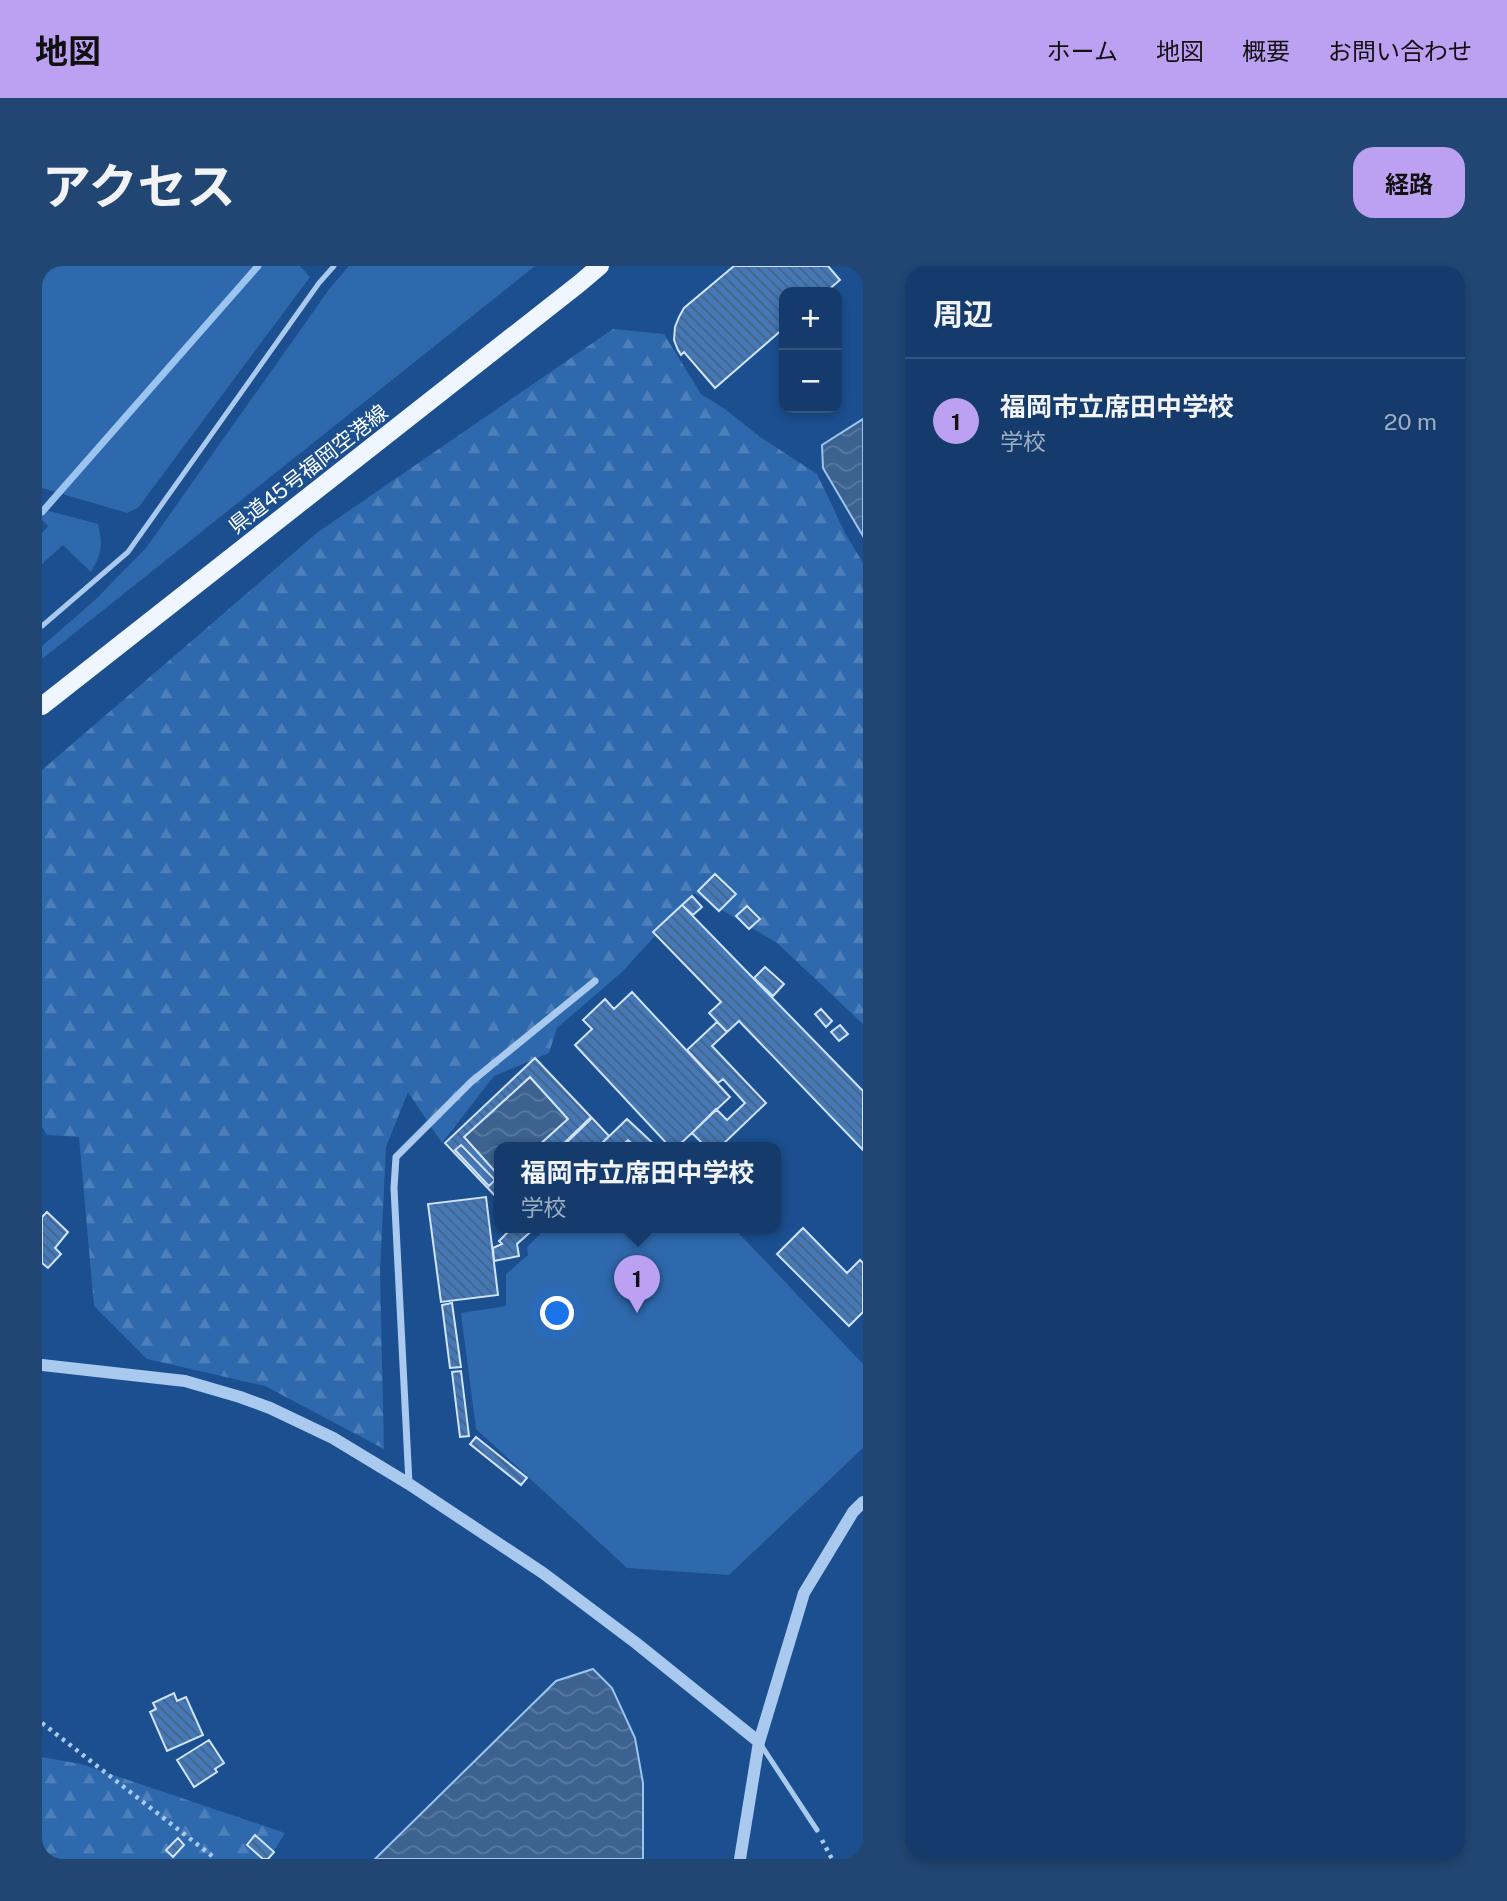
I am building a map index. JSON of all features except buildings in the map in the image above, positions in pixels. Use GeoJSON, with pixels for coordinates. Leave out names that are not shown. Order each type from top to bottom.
{"type":"FeatureCollection","features":[{"type":"Feature","properties":{"kind":"main road","name":"県道45号福岡空港線"},"geometry":{"type":"LineString","coordinates":[[42,706],[600,266]]}},
{"type":"Feature","properties":{"kind":"street"},"geometry":{"type":"LineString","coordinates":[[409,1484],[394,1188],[396,1157],[471,1082],[595,981]]}},
{"type":"Feature","properties":{"kind":"street"},"geometry":{"type":"LineString","coordinates":[[42,1365],[185,1381],[270,1408],[333,1438],[409,1484],[542,1573],[636,1643],[759,1742]]}},
{"type":"Feature","properties":{"kind":"street"},"geometry":{"type":"LineString","coordinates":[[740,1859],[759,1742],[804,1593],[853,1512],[863,1502]]}},
{"type":"Feature","properties":{"kind":"lane"},"geometry":{"type":"LineString","coordinates":[[42,626],[128,552],[319,283],[334,266]]}},
{"type":"Feature","properties":{"kind":"lane"},"geometry":{"type":"LineString","coordinates":[[759,1742],[817,1830]]}},
{"type":"Feature","properties":{"kind":"path"},"geometry":{"type":"LineString","coordinates":[[42,1723],[216,1859]]}},
{"type":"Feature","properties":{"kind":"green space"},"geometry":{"type":"Polygon","coordinates":[[[42,266],[300,266],[310,277],[138,508],[127,513],[42,488],[42,266]]]}},
{"type":"Feature","properties":{"kind":"green space"},"geometry":{"type":"Polygon","coordinates":[[[349,266],[535,266],[42,659],[42,646],[94,601],[146,548],[330,288],[349,266]]]}},
{"type":"Feature","properties":{"kind":"green space"},"geometry":{"type":"Polygon","coordinates":[[[613,329],[664,334],[701,394],[817,474],[845,533],[863,563],[863,1024],[777,943],[694,893],[622,972],[557,1028],[549,1053],[494,1076],[442,1143],[408,1092],[386,1147],[380,1272],[384,1449],[265,1386],[147,1359],[94,1306],[79,1137],[47,1135],[42,1127],[42,770],[318,532],[613,329]]]}},
{"type":"Feature","properties":{"kind":"green space"},"geometry":{"type":"Polygon","coordinates":[[[42,509],[98,524],[100,549],[91,572],[63,545],[42,564],[42,533],[48,526],[42,520],[42,509]]]}},
{"type":"Feature","properties":{"kind":"green space"},"geometry":{"type":"Polygon","coordinates":[[[541,1233],[739,1233],[863,1364],[863,1448],[729,1575],[627,1568],[476,1429],[461,1313],[506,1306],[506,1274],[528,1255],[527,1247],[541,1233]]]}},
{"type":"Feature","properties":{"kind":"green space"},"geometry":{"type":"Polygon","coordinates":[[[42,1757],[81,1764],[285,1833],[269,1859],[42,1859],[42,1757]]]}},
{"type":"Feature","properties":{"kind":"water"},"geometry":{"type":"Polygon","coordinates":[[[863,419],[863,536],[823,468],[822,445],[863,419]]]}},
{"type":"Feature","properties":{"kind":"water"},"geometry":{"type":"Polygon","coordinates":[[[530,1077],[568,1119],[543,1142],[494,1142],[494,1170],[464,1137],[530,1077]]]}},
{"type":"Feature","properties":{"kind":"water"},"geometry":{"type":"Polygon","coordinates":[[[593,1669],[612,1688],[635,1738],[643,1783],[643,1859],[375,1859],[556,1681],[593,1669]]]}},
{"type":"Feature","properties":{"kind":"waterway"},"geometry":{"type":"LineString","coordinates":[[42,512],[258,266]]}},
{"type":"Feature","properties":{"kind":"place","name":"福岡市立席田中学校"},"geometry":{"type":"Point","coordinates":[637,1313]}}]}
